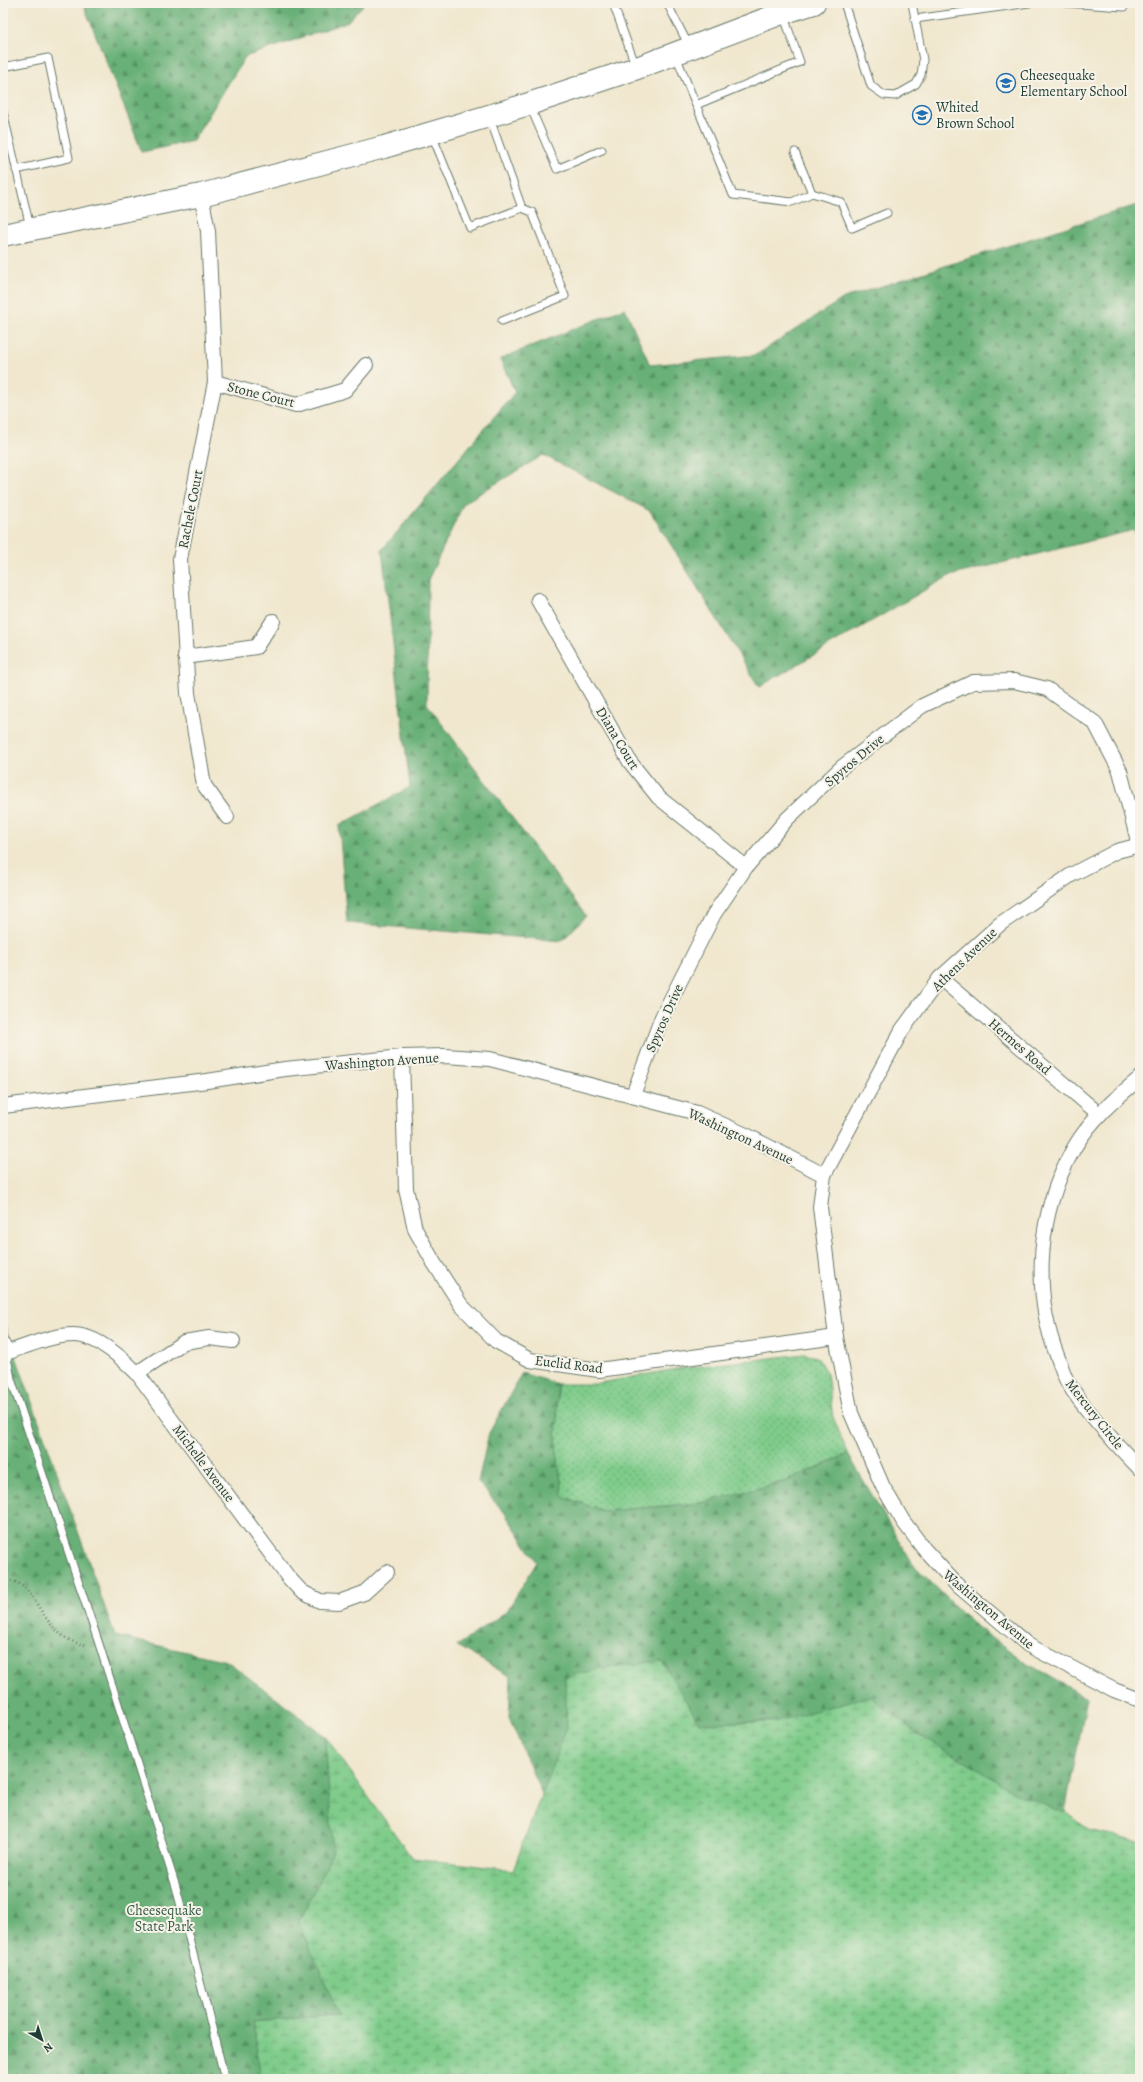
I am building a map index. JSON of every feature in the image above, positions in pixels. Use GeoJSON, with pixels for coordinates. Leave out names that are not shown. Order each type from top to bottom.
{"type":"FeatureCollection","features":[{"type":"Feature","properties":{"kind":"main road"},"geometry":{"type":"LineString","coordinates":[[3,235],[201,195],[431,133],[529,104],[637,68],[782,13],[814,3]]}},
{"type":"Feature","properties":{"kind":"street","name":"Rachele Court"},"geometry":{"type":"LineString","coordinates":[[201,195],[208,231],[215,382],[180,559],[188,693],[204,785],[227,817]]}},
{"type":"Feature","properties":{"kind":"street","name":"Stone Court"},"geometry":{"type":"LineString","coordinates":[[215,382],[296,406],[345,390],[366,365]]}},
{"type":"Feature","properties":{"kind":"street","name":"Diana Court"},"geometry":{"type":"LineString","coordinates":[[538,600],[630,762],[658,797],[746,867]]}},
{"type":"Feature","properties":{"kind":"street"},"geometry":{"type":"LineString","coordinates":[[185,657],[256,647],[273,620]]}},
{"type":"Feature","properties":{"kind":"street","name":"Spyros Drive"},"geometry":{"type":"LineString","coordinates":[[633,1096],[662,1017],[714,914],[746,867],[787,819],[842,767],[922,706],[973,682],[1014,681],[1047,689],[1095,723],[1120,771],[1140,845]]}},
{"type":"Feature","properties":{"kind":"street","name":"Athens Avenue"},"geometry":{"type":"LineString","coordinates":[[824,1175],[902,1030],[940,978],[1000,924],[1071,875],[1117,851],[1140,845]]}},
{"type":"Feature","properties":{"kind":"street","name":"Hermes Road"},"geometry":{"type":"LineString","coordinates":[[940,978],[1100,1114]]}},
{"type":"Feature","properties":{"kind":"street","name":"Washington Avenue"},"geometry":{"type":"LineString","coordinates":[[3,1106],[207,1081],[285,1069],[402,1057],[445,1056],[490,1059],[697,1113],[748,1136],[824,1175],[820,1207],[836,1337],[851,1413],[883,1487],[903,1522],[924,1549],[956,1584],[1028,1645],[1114,1690],[1140,1700]]}},
{"type":"Feature","properties":{"kind":"street","name":"Euclid Road"},"geometry":{"type":"LineString","coordinates":[[402,1057],[406,1190],[415,1229],[434,1263],[461,1305],[496,1341],[530,1360],[600,1370],[836,1337]]}},
{"type":"Feature","properties":{"kind":"street","name":"Mercury Circle"},"geometry":{"type":"LineString","coordinates":[[1140,1078],[1100,1114],[1074,1147],[1054,1192],[1043,1235],[1042,1290],[1049,1336],[1068,1382],[1111,1439],[1140,1469]]}},
{"type":"Feature","properties":{"kind":"street","name":"Michelle Avenue"},"geometry":{"type":"LineString","coordinates":[[4,1349],[75,1335],[90,1338],[118,1355],[137,1373],[288,1577],[302,1592],[320,1601],[338,1602],[364,1593],[386,1572]]}},
{"type":"Feature","properties":{"kind":"street"},"geometry":{"type":"LineString","coordinates":[[137,1373],[184,1342],[209,1338],[232,1341]]}},
{"type":"Feature","properties":{"kind":"lane"},"geometry":{"type":"LineString","coordinates":[[615,3],[614,6],[637,68]]}},
{"type":"Feature","properties":{"kind":"lane"},"geometry":{"type":"LineString","coordinates":[[667,3],[683,51],[696,105],[733,195],[792,202],[812,193],[841,202],[852,228],[887,213]]}},
{"type":"Feature","properties":{"kind":"lane"},"geometry":{"type":"LineString","coordinates":[[844,3],[870,86],[884,95],[895,96],[916,84],[921,75],[923,60],[912,3]]}},
{"type":"Feature","properties":{"kind":"lane"},"geometry":{"type":"LineString","coordinates":[[915,19],[1028,3]]}},
{"type":"Feature","properties":{"kind":"lane"},"geometry":{"type":"LineString","coordinates":[[1065,3],[1124,7]]}},
{"type":"Feature","properties":{"kind":"lane"},"geometry":{"type":"LineString","coordinates":[[696,105],[800,62],[782,13]]}},
{"type":"Feature","properties":{"kind":"lane"},"geometry":{"type":"LineString","coordinates":[[3,67],[48,58],[69,158],[16,170]]}},
{"type":"Feature","properties":{"kind":"lane"},"geometry":{"type":"LineString","coordinates":[[529,104],[557,169],[602,150]]}},
{"type":"Feature","properties":{"kind":"lane"},"geometry":{"type":"LineString","coordinates":[[3,112],[30,229]]}},
{"type":"Feature","properties":{"kind":"lane"},"geometry":{"type":"LineString","coordinates":[[489,116],[522,208]]}},
{"type":"Feature","properties":{"kind":"lane"},"geometry":{"type":"LineString","coordinates":[[431,133],[470,228],[522,208],[532,212],[565,296],[502,321]]}},
{"type":"Feature","properties":{"kind":"lane"},"geometry":{"type":"LineString","coordinates":[[794,152],[812,193]]}},
{"type":"Feature","properties":{"kind":"lane"},"geometry":{"type":"LineString","coordinates":[[4,1349],[11,1379],[99,1644],[176,1887],[225,2079]]}},
{"type":"Feature","properties":{"kind":"path"},"geometry":{"type":"LineString","coordinates":[[3,1582],[12,1581],[25,1590],[49,1623],[62,1637],[78,1644],[99,1644]]}},
{"type":"Feature","properties":{"kind":"green space"},"geometry":{"type":"Polygon","coordinates":[[[83,3],[365,3],[347,22],[245,57],[193,141],[142,152],[83,3]]]}},
{"type":"Feature","properties":{"kind":"green space"},"geometry":{"type":"Polygon","coordinates":[[[1140,204],[1140,543],[1134,530],[949,576],[759,687],[650,511],[543,455],[464,503],[428,580],[427,704],[586,916],[562,941],[347,923],[339,826],[410,787],[382,550],[515,392],[500,359],[625,308],[650,365],[756,355],[844,298],[1140,204]]]}},
{"type":"Feature","properties":{"kind":"green space","name":"Cheesequake State Park"},"geometry":{"type":"Polygon","coordinates":[[[3,1320],[115,1636],[227,1661],[325,1736],[333,1852],[299,1922],[339,2015],[253,2022],[261,2079],[3,2079],[3,1320]]]}},
{"type":"Feature","properties":{"kind":"green space"},"geometry":{"type":"Polygon","coordinates":[[[804,1354],[817,1357],[827,1374],[833,1417],[848,1454],[787,1481],[701,1503],[604,1511],[563,1497],[556,1445],[558,1384],[594,1384],[676,1369],[804,1354]]]}},
{"type":"Feature","properties":{"kind":"green space"},"geometry":{"type":"Polygon","coordinates":[[[522,1373],[558,1384],[556,1445],[563,1497],[604,1511],[701,1503],[787,1481],[848,1454],[912,1563],[972,1623],[1025,1662],[1087,1698],[1065,1812],[1015,1793],[916,1733],[869,1696],[779,1721],[699,1723],[662,1661],[609,1667],[565,1678],[567,1727],[542,1794],[509,1718],[511,1677],[457,1646],[507,1611],[537,1562],[504,1512],[478,1482],[489,1433],[522,1373]]]}},
{"type":"Feature","properties":{"kind":"green space"},"geometry":{"type":"Polygon","coordinates":[[[662,1661],[699,1723],[775,1722],[869,1696],[916,1733],[1015,1793],[1065,1812],[1088,1830],[1140,1841],[1140,2079],[261,2079],[253,2022],[339,2015],[299,1922],[333,1852],[325,1736],[412,1858],[513,1870],[567,1727],[565,1677],[609,1667],[662,1661]]]}},
{"type":"Feature","properties":{"kind":"place","name":"Cheesequake Elementary School"},"geometry":{"type":"Point","coordinates":[1006,83]}},
{"type":"Feature","properties":{"kind":"place","name":"Whited Brown School"},"geometry":{"type":"Point","coordinates":[922,115]}}]}
